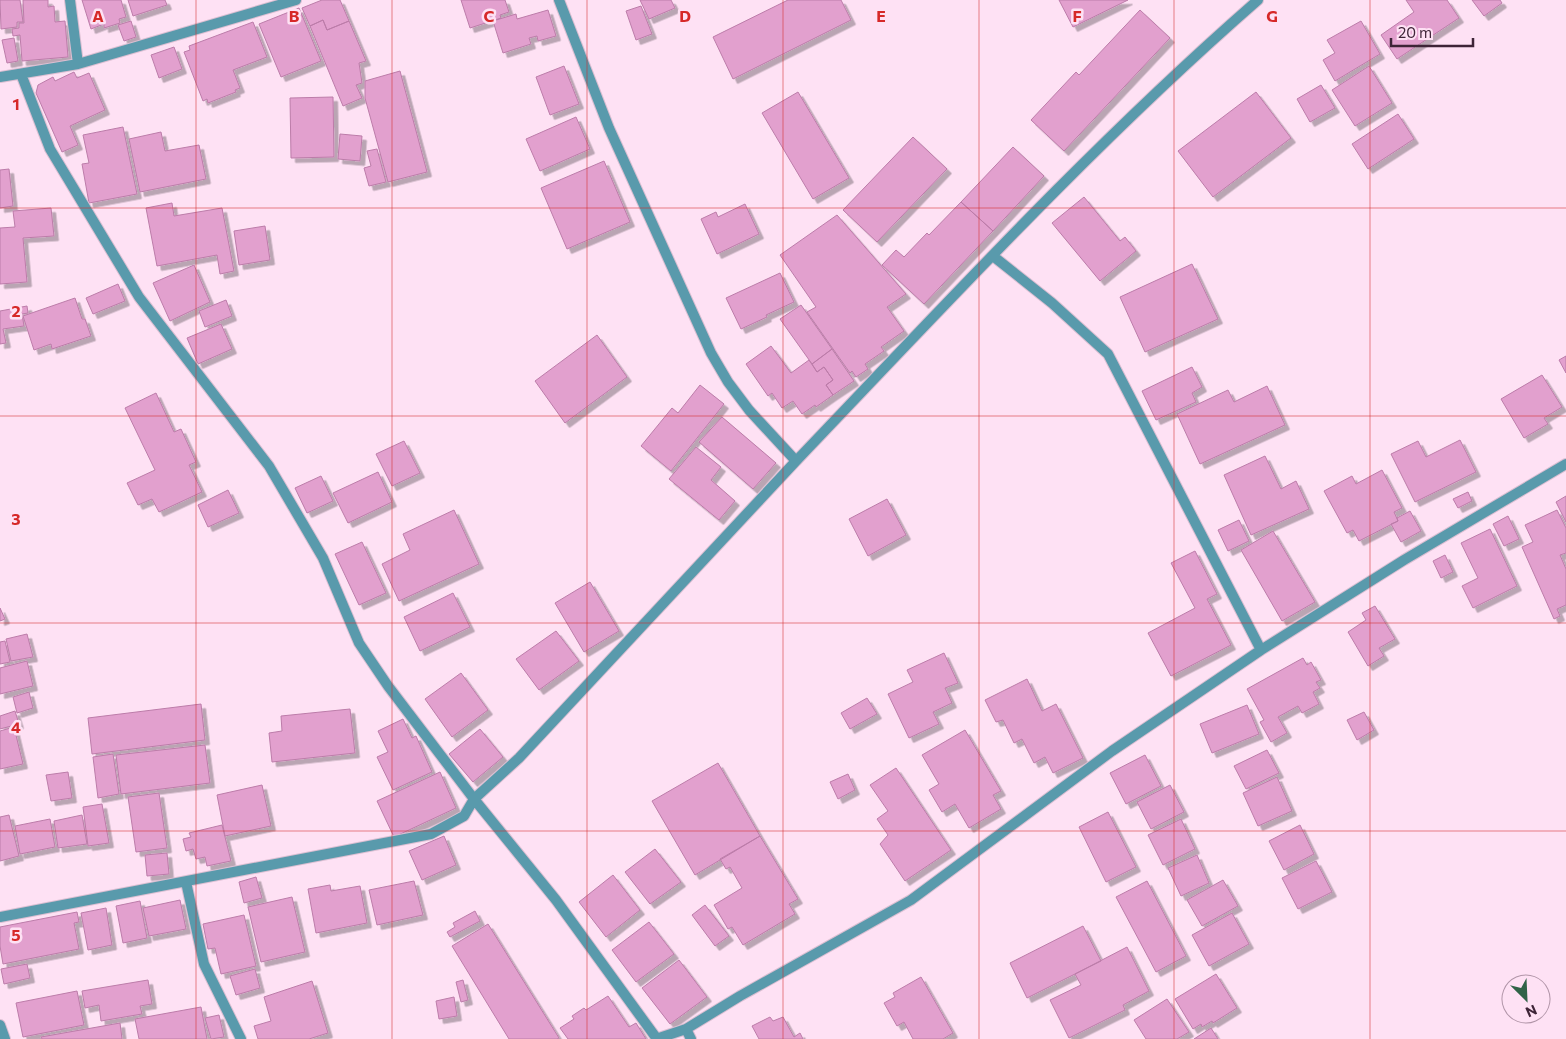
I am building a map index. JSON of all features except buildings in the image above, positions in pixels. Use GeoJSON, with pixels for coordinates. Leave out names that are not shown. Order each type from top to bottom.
{"type":"FeatureCollection","features":[{"type":"Feature","properties":{"kind":"street"},"geometry":{"type":"LineString","coordinates":[[70,0],[78,64]]}},
{"type":"Feature","properties":{"kind":"street"},"geometry":{"type":"LineString","coordinates":[[0,77],[78,64],[296,0]]}},
{"type":"Feature","properties":{"kind":"street"},"geometry":{"type":"LineString","coordinates":[[559,0],[609,128],[711,353],[728,382],[749,410],[796,461]]}},
{"type":"Feature","properties":{"kind":"street"},"geometry":{"type":"LineString","coordinates":[[0,917],[431,834],[464,816],[474,799],[520,758],[796,461],[993,256],[1130,118],[1258,0]]}},
{"type":"Feature","properties":{"kind":"street"},"geometry":{"type":"LineString","coordinates":[[21,74],[50,150],[139,297],[269,466],[323,558],[360,643],[388,686],[474,799],[556,900],[657,1039],[686,1029],[740,996],[911,900],[1112,751],[1261,650],[1404,560],[1566,464]]}},
{"type":"Feature","properties":{"kind":"street"},"geometry":{"type":"LineString","coordinates":[[993,256],[1052,303],[1108,354],[1261,650]]}},
{"type":"Feature","properties":{"kind":"street"},"geometry":{"type":"LineString","coordinates":[[186,882],[204,964],[241,1039]]}},
{"type":"Feature","properties":{"kind":"street"},"geometry":{"type":"LineString","coordinates":[[0,1025],[5,1039]]}},
{"type":"Feature","properties":{"kind":"street"},"geometry":{"type":"LineString","coordinates":[[686,1029],[691,1039]]}}]}
